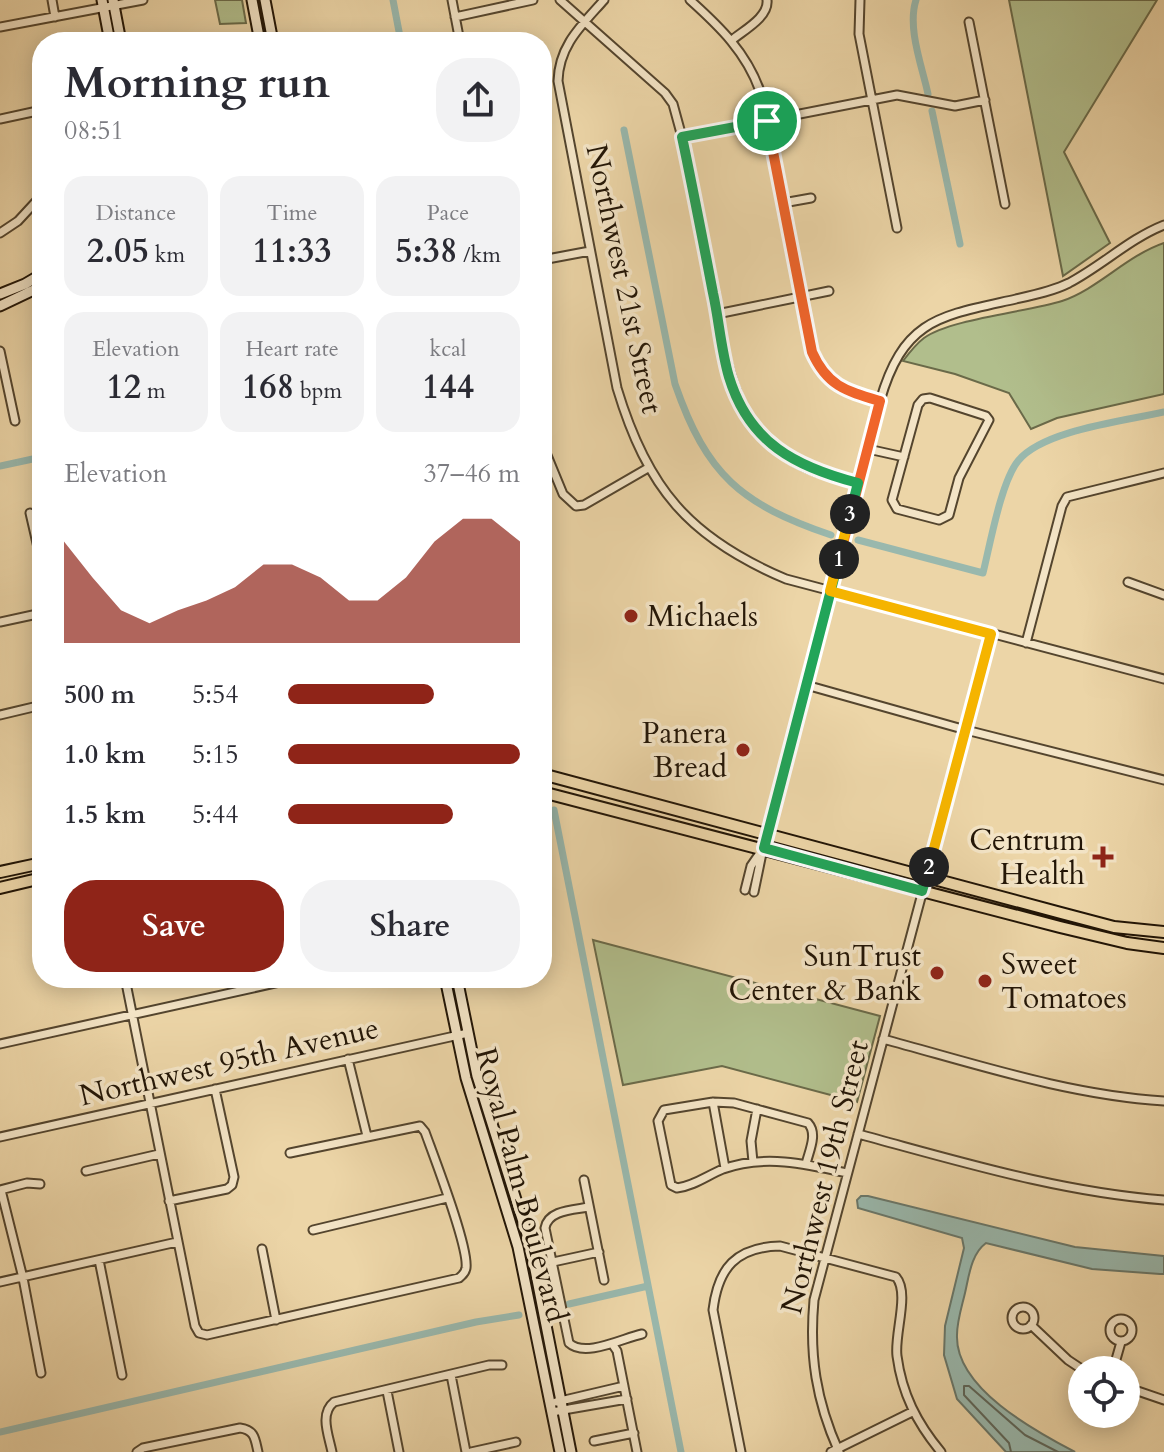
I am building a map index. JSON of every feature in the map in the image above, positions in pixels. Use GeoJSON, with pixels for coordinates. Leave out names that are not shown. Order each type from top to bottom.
{"type":"FeatureCollection","features":[{"type":"Feature","properties":{"kind":"main road"},"geometry":{"type":"LineString","coordinates":[[252,0],[258,32]]}},
{"type":"Feature","properties":{"kind":"main road"},"geometry":{"type":"LineString","coordinates":[[264,1],[271,32]]}},
{"type":"Feature","properties":{"kind":"main road"},"geometry":{"type":"LineString","coordinates":[[108,4],[109,32]]}},
{"type":"Feature","properties":{"kind":"main road"},"geometry":{"type":"LineString","coordinates":[[108,4],[118,32]]}},
{"type":"Feature","properties":{"kind":"main road"},"geometry":{"type":"LineString","coordinates":[[0,294],[32,280]]}},
{"type":"Feature","properties":{"kind":"main road"},"geometry":{"type":"LineString","coordinates":[[0,306],[32,291]]}},
{"type":"Feature","properties":{"kind":"main road"},"geometry":{"type":"LineString","coordinates":[[552,777],[1114,927],[1162,932]]}},
{"type":"Feature","properties":{"kind":"main road"},"geometry":{"type":"LineString","coordinates":[[552,794],[1088,934],[1164,948]]}},
{"type":"Feature","properties":{"kind":"main road"},"geometry":{"type":"LineString","coordinates":[[624,812],[648,811],[658,804]]}},
{"type":"Feature","properties":{"kind":"main road"},"geometry":{"type":"LineString","coordinates":[[0,872],[32,865]]}},
{"type":"Feature","properties":{"kind":"main road"},"geometry":{"type":"LineString","coordinates":[[0,888],[32,880]]}},
{"type":"Feature","properties":{"kind":"main road"},"geometry":{"type":"LineString","coordinates":[[1088,934],[1118,935],[1131,929]]}},
{"type":"Feature","properties":{"kind":"main road"},"geometry":{"type":"LineString","coordinates":[[1127,943],[1135,937],[1162,932]]}},
{"type":"Feature","properties":{"kind":"main road","name":"Royal Palm Boulevard"},"geometry":{"type":"LineString","coordinates":[[447,988],[477,1116],[510,1216],[556,1406],[571,1452]]}},
{"type":"Feature","properties":{"kind":"main road","name":"Royal Palm Boulevard"},"geometry":{"type":"LineString","coordinates":[[459,988],[488,1113],[522,1212],[556,1406],[560,1452]]}},
{"type":"Feature","properties":{"kind":"street"},"geometry":{"type":"LineString","coordinates":[[52,0],[55,17]]}},
{"type":"Feature","properties":{"kind":"street"},"geometry":{"type":"LineString","coordinates":[[0,27],[108,4],[143,0]]}},
{"type":"Feature","properties":{"kind":"street"},"geometry":{"type":"LineString","coordinates":[[452,0],[458,32]]}},
{"type":"Feature","properties":{"kind":"street"},"geometry":{"type":"LineString","coordinates":[[455,17],[533,0]]}},
{"type":"Feature","properties":{"kind":"street"},"geometry":{"type":"LineString","coordinates":[[560,0],[665,93],[673,104],[729,376],[738,399],[762,434],[794,461],[817,472],[858,483]]}},
{"type":"Feature","properties":{"kind":"street","name":"Northwest 21st Street"},"geometry":{"type":"LineString","coordinates":[[604,0],[563,51],[558,81],[617,388],[648,468],[689,519],[733,554],[786,579],[1164,679]]}},
{"type":"Feature","properties":{"kind":"street"},"geometry":{"type":"LineString","coordinates":[[690,0],[732,40],[754,74],[767,121],[812,352],[819,367],[829,380],[844,390],[880,401]]}},
{"type":"Feature","properties":{"kind":"street"},"geometry":{"type":"LineString","coordinates":[[732,40],[765,12],[767,0]]}},
{"type":"Feature","properties":{"kind":"street"},"geometry":{"type":"LineString","coordinates":[[860,0],[859,34],[897,228]]}},
{"type":"Feature","properties":{"kind":"street"},"geometry":{"type":"LineString","coordinates":[[969,22],[1005,204]]}},
{"type":"Feature","properties":{"kind":"street"},"geometry":{"type":"LineString","coordinates":[[682,137],[897,95],[955,106],[985,100]]}},
{"type":"Feature","properties":{"kind":"street"},"geometry":{"type":"LineString","coordinates":[[0,119],[32,112]]}},
{"type":"Feature","properties":{"kind":"street"},"geometry":{"type":"LineString","coordinates":[[783,203],[811,198]]}},
{"type":"Feature","properties":{"kind":"street"},"geometry":{"type":"LineString","coordinates":[[0,233],[18,221],[32,206]]}},
{"type":"Feature","properties":{"kind":"street"},"geometry":{"type":"LineString","coordinates":[[749,891],[751,866],[764,848],[880,401],[889,369],[900,351],[932,321],[1068,284],[1136,237],[1164,225]]}},
{"type":"Feature","properties":{"kind":"street"},"geometry":{"type":"LineString","coordinates":[[552,258],[590,251]]}},
{"type":"Feature","properties":{"kind":"street"},"geometry":{"type":"LineString","coordinates":[[717,314],[829,291]]}},
{"type":"Feature","properties":{"kind":"street"},"geometry":{"type":"LineString","coordinates":[[0,351],[15,421]]}},
{"type":"Feature","properties":{"kind":"street"},"geometry":{"type":"LineString","coordinates":[[930,398],[986,416],[989,420],[959,478],[949,515],[945,519],[897,509],[893,505],[904,457],[918,405],[923,399],[930,398]]}},
{"type":"Feature","properties":{"kind":"street"},"geometry":{"type":"LineString","coordinates":[[868,449],[904,457]]}},
{"type":"Feature","properties":{"kind":"street"},"geometry":{"type":"LineString","coordinates":[[552,467],[563,494],[576,506],[584,505],[648,468]]}},
{"type":"Feature","properties":{"kind":"street"},"geometry":{"type":"LineString","coordinates":[[1026,643],[1067,497],[1164,473]]}},
{"type":"Feature","properties":{"kind":"street"},"geometry":{"type":"LineString","coordinates":[[30,513],[32,522]]}},
{"type":"Feature","properties":{"kind":"street"},"geometry":{"type":"LineString","coordinates":[[1128,582],[1164,595]]}},
{"type":"Feature","properties":{"kind":"street"},"geometry":{"type":"LineString","coordinates":[[0,622],[32,615]]}},
{"type":"Feature","properties":{"kind":"street","name":"Northwest 19th Street"},"geometry":{"type":"LineString","coordinates":[[836,1451],[821,1407],[813,1367],[811,1335],[814,1300],[991,634]]}},
{"type":"Feature","properties":{"kind":"street"},"geometry":{"type":"LineString","coordinates":[[806,685],[966,730],[1164,780]]}},
{"type":"Feature","properties":{"kind":"street"},"geometry":{"type":"LineString","coordinates":[[0,715],[32,707]]}},
{"type":"Feature","properties":{"kind":"street"},"geometry":{"type":"LineString","coordinates":[[127,988],[177,1242],[199,1333],[207,1335],[276,1320],[459,1278],[464,1273],[466,1265],[447,1198],[425,1132],[420,1126],[290,1153]]}},
{"type":"Feature","properties":{"kind":"street"},"geometry":{"type":"LineString","coordinates":[[0,1044],[252,988]]}},
{"type":"Feature","properties":{"kind":"street","name":"Northwest 95th Avenue"},"geometry":{"type":"LineString","coordinates":[[0,1137],[468,1033]]}},
{"type":"Feature","properties":{"kind":"street"},"geometry":{"type":"LineString","coordinates":[[883,1039],[1073,1089],[1164,1101]]}},
{"type":"Feature","properties":{"kind":"street"},"geometry":{"type":"LineString","coordinates":[[348,1059],[367,1136]]}},
{"type":"Feature","properties":{"kind":"street"},"geometry":{"type":"LineString","coordinates":[[169,1201],[227,1189],[232,1185],[234,1177],[215,1089]]}},
{"type":"Feature","properties":{"kind":"street"},"geometry":{"type":"LineString","coordinates":[[713,1102],[725,1168]]}},
{"type":"Feature","properties":{"kind":"street"},"geometry":{"type":"LineString","coordinates":[[806,1164],[813,1128],[808,1123],[734,1103],[713,1102],[664,1110],[658,1121],[671,1185],[677,1188],[725,1168],[753,1162],[806,1164],[847,1173]]}},
{"type":"Feature","properties":{"kind":"street"},"geometry":{"type":"LineString","coordinates":[[753,1162],[751,1141],[757,1109]]}},
{"type":"Feature","properties":{"kind":"street"},"geometry":{"type":"LineString","coordinates":[[858,1134],[1065,1188],[1164,1200]]}},
{"type":"Feature","properties":{"kind":"street"},"geometry":{"type":"LineString","coordinates":[[86,1171],[159,1154]]}},
{"type":"Feature","properties":{"kind":"street"},"geometry":{"type":"LineString","coordinates":[[584,1180],[604,1280]]}},
{"type":"Feature","properties":{"kind":"street"},"geometry":{"type":"LineString","coordinates":[[40,1184],[27,1183],[1,1190],[23,1278],[41,1373]]}},
{"type":"Feature","properties":{"kind":"street"},"geometry":{"type":"LineString","coordinates":[[313,1230],[447,1198]]}},
{"type":"Feature","properties":{"kind":"street"},"geometry":{"type":"LineString","coordinates":[[589,1207],[546,1220],[545,1228],[569,1343],[583,1349],[613,1345],[619,1340],[642,1334]]}},
{"type":"Feature","properties":{"kind":"street"},"geometry":{"type":"LineString","coordinates":[[0,1282],[177,1242]]}},
{"type":"Feature","properties":{"kind":"street"},"geometry":{"type":"LineString","coordinates":[[741,1452],[713,1310],[716,1288],[723,1271],[734,1260],[763,1247],[780,1246],[896,1277],[901,1283],[903,1295],[897,1328],[897,1355],[902,1384],[912,1412],[941,1452]]}},
{"type":"Feature","properties":{"kind":"street"},"geometry":{"type":"LineString","coordinates":[[262,1249],[276,1320]]}},
{"type":"Feature","properties":{"kind":"street"},"geometry":{"type":"LineString","coordinates":[[553,1262],[599,1252]]}},
{"type":"Feature","properties":{"kind":"street"},"geometry":{"type":"LineString","coordinates":[[99,1260],[122,1375]]}},
{"type":"Feature","properties":{"kind":"street"},"geometry":{"type":"LineString","coordinates":[[1031,1325],[1068,1360]]}},
{"type":"Feature","properties":{"kind":"street"},"geometry":{"type":"LineString","coordinates":[[1117,1356],[1121,1342]]}},
{"type":"Feature","properties":{"kind":"street"},"geometry":{"type":"LineString","coordinates":[[613,1345],[617,1351],[637,1452]]}},
{"type":"Feature","properties":{"kind":"street"},"geometry":{"type":"LineString","coordinates":[[332,1452],[325,1414],[334,1402],[489,1365],[502,1365]]}},
{"type":"Feature","properties":{"kind":"street"},"geometry":{"type":"LineString","coordinates":[[451,1375],[469,1452],[516,1442]]}},
{"type":"Feature","properties":{"kind":"street"},"geometry":{"type":"LineString","coordinates":[[556,1406],[624,1386]]}},
{"type":"Feature","properties":{"kind":"street"},"geometry":{"type":"LineString","coordinates":[[387,1391],[399,1452]]}},
{"type":"Feature","properties":{"kind":"street"},"geometry":{"type":"LineString","coordinates":[[1140,1392],[1164,1400]]}},
{"type":"Feature","properties":{"kind":"street"},"geometry":{"type":"LineString","coordinates":[[556,1406],[627,1399]]}},
{"type":"Feature","properties":{"kind":"street"},"geometry":{"type":"LineString","coordinates":[[836,1451],[912,1412]]}},
{"type":"Feature","properties":{"kind":"street"},"geometry":{"type":"LineString","coordinates":[[137,1451],[240,1428],[248,1429],[254,1435],[258,1452]]}},
{"type":"Feature","properties":{"kind":"street"},"geometry":{"type":"LineString","coordinates":[[594,1441],[634,1433]]}},
{"type":"Feature","properties":{"kind":"green space"},"geometry":{"type":"Polygon","coordinates":[[[215,0],[242,0],[246,23],[220,24],[215,0]]]}},
{"type":"Feature","properties":{"kind":"green space"},"geometry":{"type":"Polygon","coordinates":[[[1009,0],[1157,0],[1064,152],[1110,243],[1063,276],[1009,0]]]}},
{"type":"Feature","properties":{"kind":"green space"},"geometry":{"type":"Polygon","coordinates":[[[1164,243],[1164,394],[1057,418],[1031,429],[1009,393],[955,374],[903,361],[921,340],[936,331],[1075,296],[1137,256],[1164,243]]]}},
{"type":"Feature","properties":{"kind":"green space"},"geometry":{"type":"Polygon","coordinates":[[[593,940],[880,1016],[857,1102],[722,1066],[623,1085],[593,940]]]}},
{"type":"Feature","properties":{"kind":"water"},"geometry":{"type":"Polygon","coordinates":[[[861,1196],[1075,1247],[1164,1256],[1164,1274],[1092,1269],[986,1243],[974,1259],[957,1330],[960,1354],[969,1373],[1000,1406],[1075,1452],[1006,1452],[957,1399],[944,1355],[945,1326],[964,1248],[962,1238],[858,1208],[857,1200],[861,1196]]]}},
{"type":"Feature","properties":{"kind":"waterway"},"geometry":{"type":"LineString","coordinates":[[393,0],[399,32]]}},
{"type":"Feature","properties":{"kind":"waterway"},"geometry":{"type":"LineString","coordinates":[[916,0],[914,35],[928,94]]}},
{"type":"Feature","properties":{"kind":"waterway"},"geometry":{"type":"LineString","coordinates":[[932,111],[960,244]]}},
{"type":"Feature","properties":{"kind":"waterway"},"geometry":{"type":"LineString","coordinates":[[624,130],[675,384],[700,442],[731,482],[751,498],[773,511],[831,535]]}},
{"type":"Feature","properties":{"kind":"waterway"},"geometry":{"type":"LineString","coordinates":[[858,540],[983,573],[1006,483],[1018,461],[1030,450],[1086,428],[1164,412]]}},
{"type":"Feature","properties":{"kind":"waterway"},"geometry":{"type":"LineString","coordinates":[[0,466],[32,459]]}},
{"type":"Feature","properties":{"kind":"waterway"},"geometry":{"type":"LineString","coordinates":[[554,810],[681,1452]]}},
{"type":"Feature","properties":{"kind":"waterway"},"geometry":{"type":"LineString","coordinates":[[569,1304],[648,1286]]}},
{"type":"Feature","properties":{"kind":"waterway"},"geometry":{"type":"LineString","coordinates":[[0,1432],[476,1322],[519,1315]]}},
{"type":"Feature","properties":{"kind":"place","name":"Michaels"},"geometry":{"type":"Point","coordinates":[631,616]}},
{"type":"Feature","properties":{"kind":"place","name":"Panera Bread"},"geometry":{"type":"Point","coordinates":[743,750]}},
{"type":"Feature","properties":{"kind":"place","name":"Centrum Health"},"geometry":{"type":"Point","coordinates":[1103,857]}},
{"type":"Feature","properties":{"kind":"place","name":"SunTrust Center & Bank"},"geometry":{"type":"Point","coordinates":[937,973]}},
{"type":"Feature","properties":{"kind":"place","name":"Sweet Tomatoes"},"geometry":{"type":"Point","coordinates":[985,981]}},
{"type":"Feature","properties":{"kind":"route"},"geometry":{"type":"LineString","coordinates":[[767,121],[682,137],[729,376],[738,399],[762,434],[794,461],[817,472],[858,483],[830,591],[991,634],[922,891],[764,848],[766,834],[858,483],[868,449],[880,401],[844,390],[829,380],[812,352],[767,121]]}}]}
